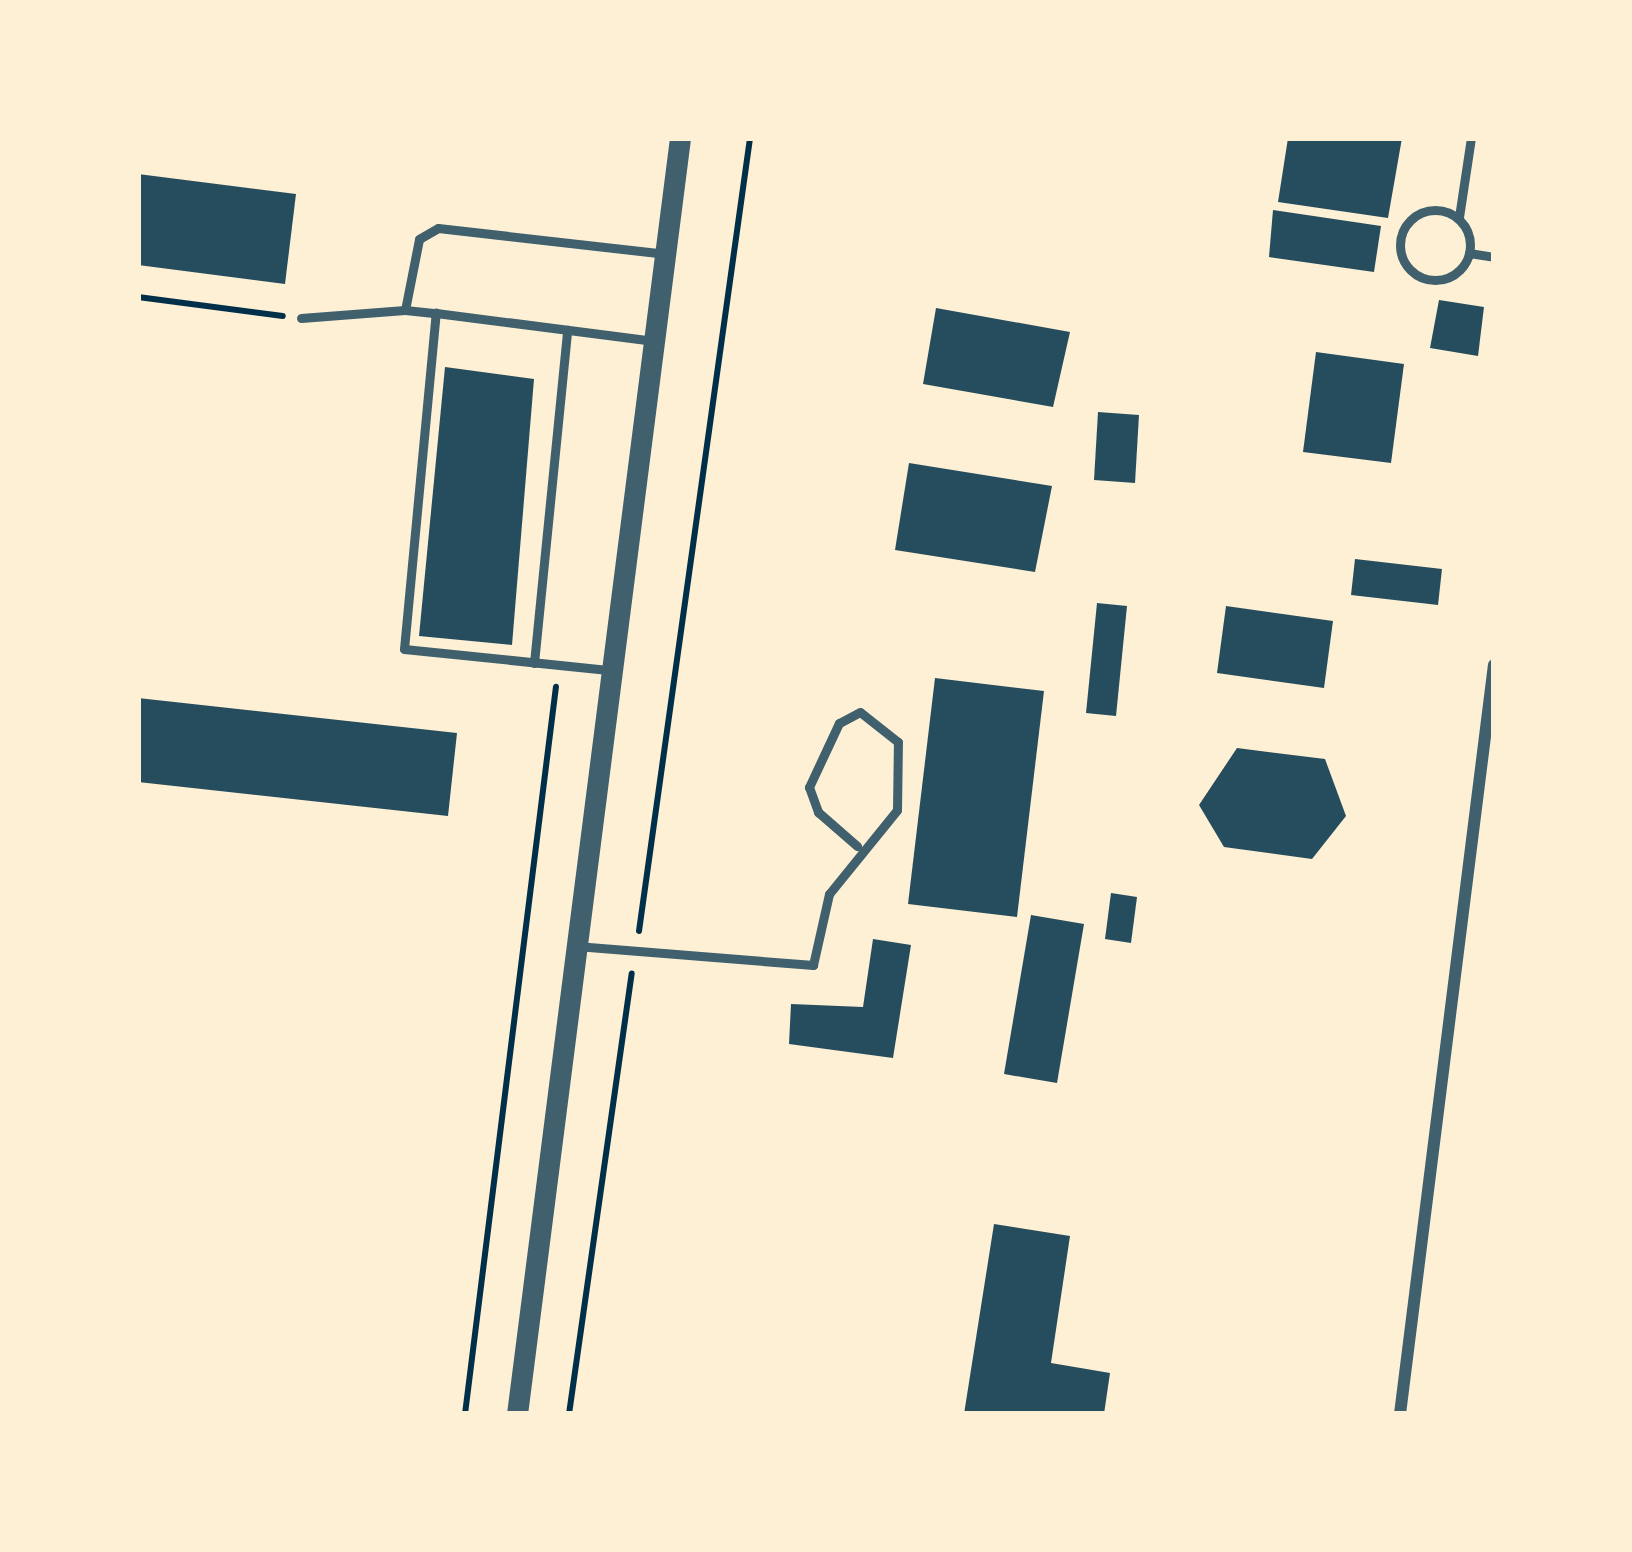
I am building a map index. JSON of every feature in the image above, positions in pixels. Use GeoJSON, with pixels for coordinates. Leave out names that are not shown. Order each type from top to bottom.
{"type":"FeatureCollection","features":[{"type":"Feature","properties":{"kind":"street"},"geometry":{"type":"LineString","coordinates":[[517,1414],[680,138]]}},
{"type":"Feature","properties":{"kind":"street"},"geometry":{"type":"LineString","coordinates":[[1400,1414],[1494,665]]}},
{"type":"Feature","properties":{"kind":"lane"},"geometry":{"type":"LineString","coordinates":[[1460,218],[1421,209],[1397,253],[1406,273],[1436,279],[1460,272],[1469,253],[1460,218],[1471,138]]}},
{"type":"Feature","properties":{"kind":"lane"},"geometry":{"type":"LineString","coordinates":[[405,310],[419,238],[438,228],[665,254]]}},
{"type":"Feature","properties":{"kind":"lane"},"geometry":{"type":"LineString","coordinates":[[1469,253],[1494,257]]}},
{"type":"Feature","properties":{"kind":"lane"},"geometry":{"type":"LineString","coordinates":[[302,318],[405,310],[654,341]]}},
{"type":"Feature","properties":{"kind":"lane"},"geometry":{"type":"LineString","coordinates":[[436,314],[404,649],[612,671]]}},
{"type":"Feature","properties":{"kind":"lane"},"geometry":{"type":"LineString","coordinates":[[534,663],[567,330]]}},
{"type":"Feature","properties":{"kind":"lane"},"geometry":{"type":"LineString","coordinates":[[576,946],[813,965],[829,893],[857,846],[897,810],[904,769],[885,724],[860,712],[838,723],[809,787],[818,812],[857,846]]}},
{"type":"Feature","properties":{"kind":"path"},"geometry":{"type":"LineString","coordinates":[[569,1414],[750,138]]}},
{"type":"Feature","properties":{"kind":"path"},"geometry":{"type":"LineString","coordinates":[[138,297],[302,318]]}},
{"type":"Feature","properties":{"kind":"path"},"geometry":{"type":"LineString","coordinates":[[465,1414],[559,665]]}},
{"type":"Feature","properties":{"kind":"building"},"geometry":{"type":"Polygon","coordinates":[[[1288,138],[1402,138],[1388,218],[1278,202],[1288,138]]]}},
{"type":"Feature","properties":{"kind":"building"},"geometry":{"type":"Polygon","coordinates":[[[138,174],[296,194],[285,284],[138,265],[138,174]]]}},
{"type":"Feature","properties":{"kind":"building"},"geometry":{"type":"Polygon","coordinates":[[[1273,210],[1381,226],[1374,272],[1269,257],[1273,210]]]}},
{"type":"Feature","properties":{"kind":"building"},"geometry":{"type":"Polygon","coordinates":[[[1439,300],[1484,307],[1478,356],[1430,348],[1439,300]]]}},
{"type":"Feature","properties":{"kind":"building"},"geometry":{"type":"Polygon","coordinates":[[[936,308],[1070,332],[1053,407],[923,384],[936,308]]]}},
{"type":"Feature","properties":{"kind":"building"},"geometry":{"type":"Polygon","coordinates":[[[1316,352],[1404,364],[1391,463],[1303,452],[1316,352]]]}},
{"type":"Feature","properties":{"kind":"building"},"geometry":{"type":"Polygon","coordinates":[[[445,367],[534,379],[512,645],[419,636],[445,367]]]}},
{"type":"Feature","properties":{"kind":"building"},"geometry":{"type":"Polygon","coordinates":[[[1098,412],[1139,415],[1135,483],[1094,480],[1098,412]]]}},
{"type":"Feature","properties":{"kind":"building"},"geometry":{"type":"Polygon","coordinates":[[[909,463],[1052,486],[1035,572],[895,550],[909,463]]]}},
{"type":"Feature","properties":{"kind":"building"},"geometry":{"type":"Polygon","coordinates":[[[1355,559],[1442,569],[1438,605],[1351,595],[1355,559]]]}},
{"type":"Feature","properties":{"kind":"building"},"geometry":{"type":"Polygon","coordinates":[[[1097,603],[1127,606],[1116,716],[1086,713],[1097,603]]]}},
{"type":"Feature","properties":{"kind":"building"},"geometry":{"type":"Polygon","coordinates":[[[1226,606],[1333,621],[1324,688],[1217,673],[1226,606]]]}},
{"type":"Feature","properties":{"kind":"building"},"geometry":{"type":"Polygon","coordinates":[[[935,678],[1044,691],[1017,917],[908,904],[935,678]]]}},
{"type":"Feature","properties":{"kind":"building"},"geometry":{"type":"Polygon","coordinates":[[[138,698],[457,733],[448,816],[138,782],[138,698]]]}},
{"type":"Feature","properties":{"kind":"building"},"geometry":{"type":"Polygon","coordinates":[[[1237,748],[1325,759],[1346,816],[1312,859],[1224,847],[1199,805],[1237,748]]]}},
{"type":"Feature","properties":{"kind":"building"},"geometry":{"type":"Polygon","coordinates":[[[1111,893],[1137,897],[1131,943],[1105,939],[1111,893]]]}},
{"type":"Feature","properties":{"kind":"building"},"geometry":{"type":"Polygon","coordinates":[[[1031,915],[1084,924],[1057,1083],[1004,1074],[1031,915]]]}},
{"type":"Feature","properties":{"kind":"building"},"geometry":{"type":"Polygon","coordinates":[[[873,939],[911,945],[893,1058],[789,1044],[791,1004],[863,1007],[873,939]]]}},
{"type":"Feature","properties":{"kind":"building"},"geometry":{"type":"Polygon","coordinates":[[[994,1224],[1070,1236],[1051,1363],[1110,1373],[1104,1414],[964,1414],[994,1224]]]}}]}
